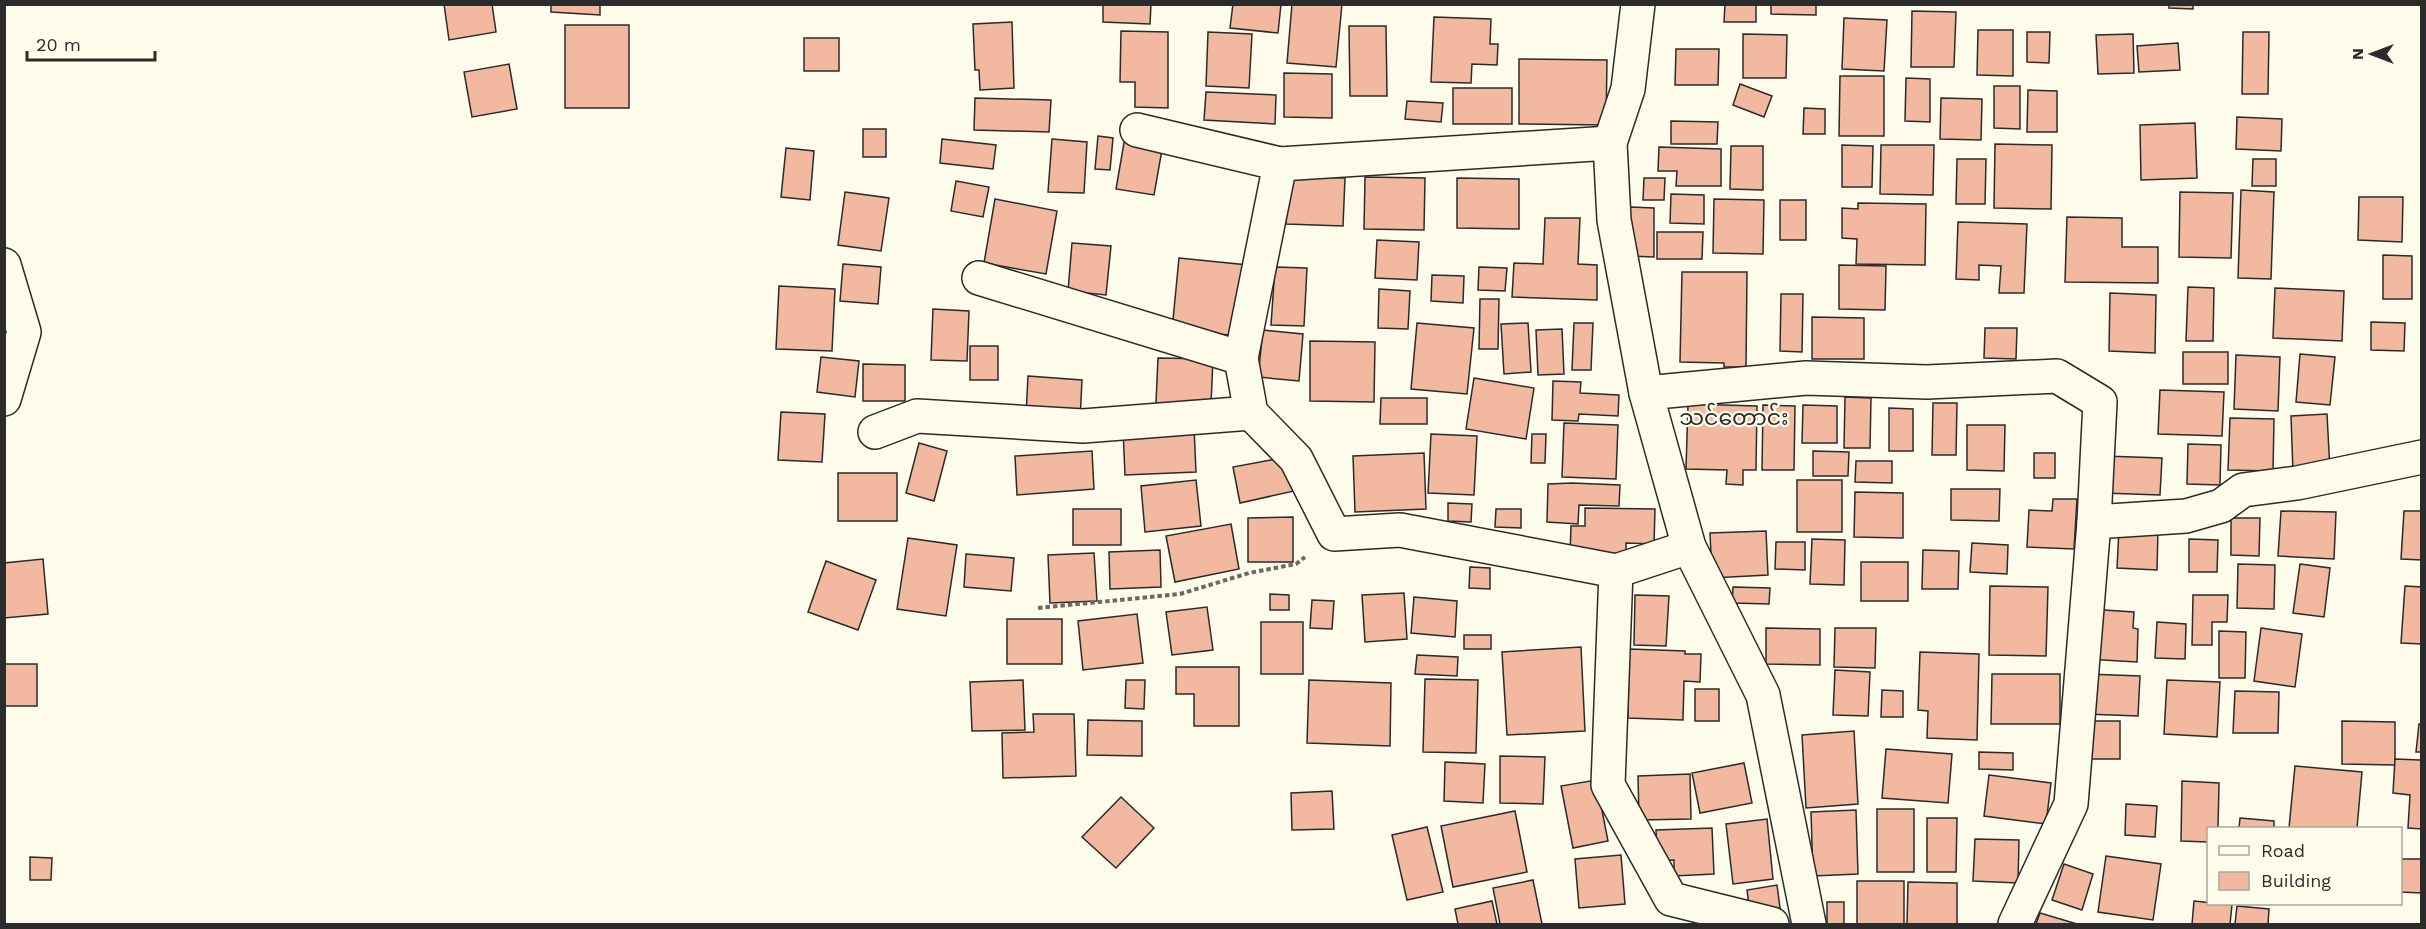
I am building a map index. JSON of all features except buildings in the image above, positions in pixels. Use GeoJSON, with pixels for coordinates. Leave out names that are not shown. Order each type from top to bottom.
{"type":"FeatureCollection","features":[{"type":"Feature","properties":{"kind":"street"},"geometry":{"type":"LineString","coordinates":[[1638,4],[1628,89],[1610,143],[1614,220],[1646,393],[1689,547],[1763,695],[1809,924]]}},
{"type":"Feature","properties":{"kind":"street"},"geometry":{"type":"LineString","coordinates":[[1137,130],[1280,164],[1610,143]]}},
{"type":"Feature","properties":{"kind":"street"},"geometry":{"type":"LineString","coordinates":[[1280,164],[1242,358],[1251,412],[1296,459],[1334,534],[1400,530],[1616,571],[1689,547]]}},
{"type":"Feature","properties":{"kind":"street"},"geometry":{"type":"LineString","coordinates":[[4,266],[24,332],[4,399]]}},
{"type":"Feature","properties":{"kind":"street"},"geometry":{"type":"LineString","coordinates":[[979,278],[1242,358]]}},
{"type":"Feature","properties":{"kind":"street"},"geometry":{"type":"LineString","coordinates":[[1646,393],[1806,378],[1927,382],[2057,376],[2100,402],[2094,522],[2071,804],[2015,924]]}},
{"type":"Feature","properties":{"kind":"street"},"geometry":{"type":"LineString","coordinates":[[875,432],[917,416],[1083,426],[1251,412]]}},
{"type":"Feature","properties":{"kind":"street"},"geometry":{"type":"LineString","coordinates":[[2094,522],[2186,516],[2222,506],[2243,490],[2297,483],[2421,457]]}},
{"type":"Feature","properties":{"kind":"street"},"geometry":{"type":"LineString","coordinates":[[1616,571],[1608,785],[1671,898],[1772,924]]}},
{"type":"Feature","properties":{"kind":"path"},"geometry":{"type":"LineString","coordinates":[[1038,608],[1180,594],[1248,573],[1296,564],[1334,534]]}},
{"type":"Feature","properties":{"kind":"district","name":"သင်တောင်း"},"geometry":{"type":"Point","coordinates":[1734,417]}}]}
